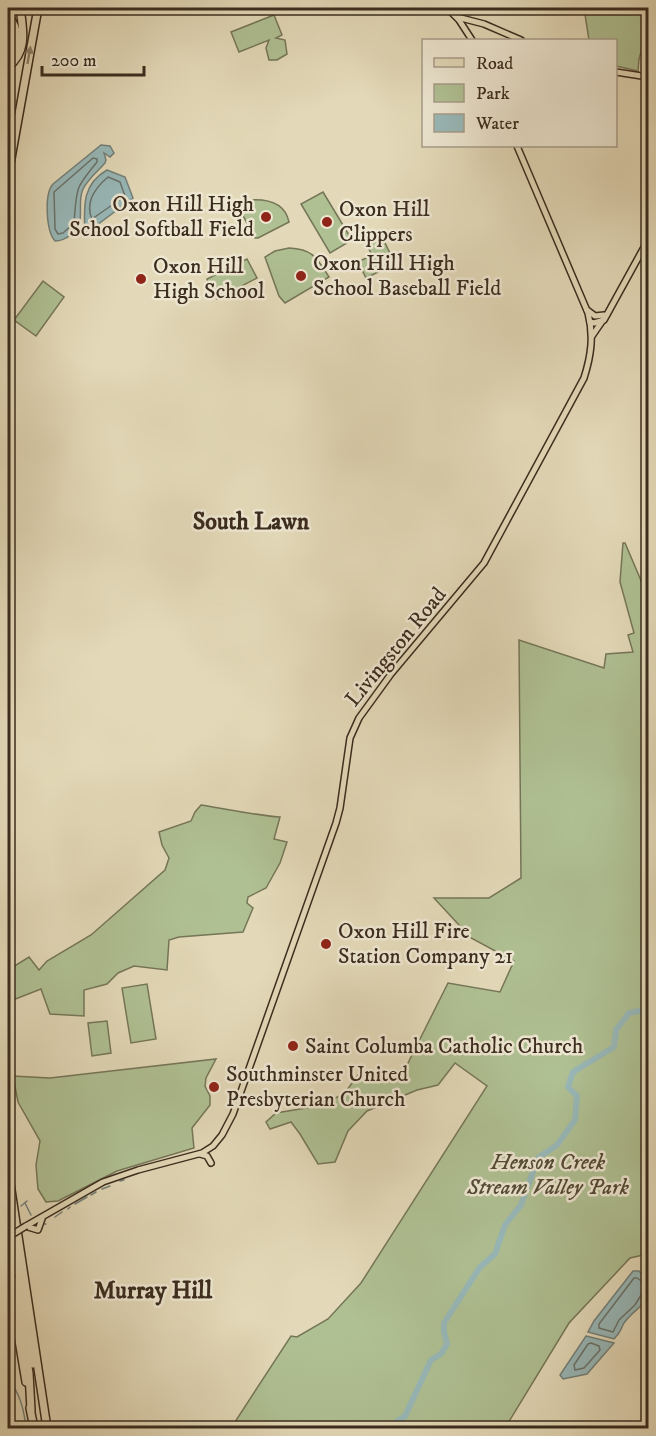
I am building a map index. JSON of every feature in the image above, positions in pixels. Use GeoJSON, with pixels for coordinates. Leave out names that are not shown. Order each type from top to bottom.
{"type":"FeatureCollection","features":[{"type":"Feature","properties":{"kind":"highway"},"geometry":{"type":"LineString","coordinates":[[8,67],[18,56],[23,45],[20,8]]}},
{"type":"Feature","properties":{"kind":"highway"},"geometry":{"type":"LineString","coordinates":[[8,175],[38,8]]}},
{"type":"Feature","properties":{"kind":"highway"},"geometry":{"type":"LineString","coordinates":[[8,16],[17,35],[15,49],[8,59]]}},
{"type":"Feature","properties":{"kind":"highway"},"geometry":{"type":"LineString","coordinates":[[8,1170],[47,1428]]}},
{"type":"Feature","properties":{"kind":"highway"},"geometry":{"type":"LineString","coordinates":[[8,1207],[29,1373],[31,1410]]}},
{"type":"Feature","properties":{"kind":"highway"},"geometry":{"type":"LineString","coordinates":[[10,1237],[34,1372],[47,1428]]}},
{"type":"Feature","properties":{"kind":"highway"},"geometry":{"type":"LineString","coordinates":[[8,1275],[34,1428]]}},
{"type":"Feature","properties":{"kind":"main road"},"geometry":{"type":"LineString","coordinates":[[447,8],[457,17],[471,39]]}},
{"type":"Feature","properties":{"kind":"main road"},"geometry":{"type":"LineString","coordinates":[[457,17],[518,39]]}},
{"type":"Feature","properties":{"kind":"main road"},"geometry":{"type":"LineString","coordinates":[[467,31],[480,24]]}},
{"type":"Feature","properties":{"kind":"main road"},"geometry":{"type":"LineString","coordinates":[[617,72],[648,77]]}},
{"type":"Feature","properties":{"kind":"main road","name":"Livingston Road"},"geometry":{"type":"LineString","coordinates":[[10,1237],[89,1188],[114,1177],[200,1154],[213,1146],[222,1135],[233,1114],[338,818],[350,742],[359,718],[391,674],[472,579],[491,553],[584,378],[592,336],[587,310],[517,147]]}},
{"type":"Feature","properties":{"kind":"main road"},"geometry":{"type":"LineString","coordinates":[[592,336],[648,240]]}},
{"type":"Feature","properties":{"kind":"main road"},"geometry":{"type":"LineString","coordinates":[[587,310],[595,315],[605,316]]}},
{"type":"Feature","properties":{"kind":"main road"},"geometry":{"type":"LineString","coordinates":[[590,322],[594,323],[605,316]]}},
{"type":"Feature","properties":{"kind":"main road"},"geometry":{"type":"LineString","coordinates":[[200,1154],[207,1156],[211,1163]]}},
{"type":"Feature","properties":{"kind":"green space"},"geometry":{"type":"Polygon","coordinates":[[[584,8],[648,8],[648,27],[638,71],[617,66],[617,39],[589,39],[584,8]]]}},
{"type":"Feature","properties":{"kind":"green space"},"geometry":{"type":"Polygon","coordinates":[[[274,15],[282,35],[276,38],[285,40],[287,54],[277,60],[269,60],[266,48],[269,40],[239,52],[231,32],[274,15]]]}},
{"type":"Feature","properties":{"kind":"green space","name":"Oxon Hill Clippers"},"geometry":{"type":"Polygon","coordinates":[[[323,192],[352,240],[330,253],[301,204],[323,192]]]}},
{"type":"Feature","properties":{"kind":"green space","name":"Oxon Hill High School Softball Field"},"geometry":{"type":"Polygon","coordinates":[[[263,200],[279,206],[284,210],[289,222],[255,238],[240,210],[241,203],[263,200]]]}},
{"type":"Feature","properties":{"kind":"green space"},"geometry":{"type":"Polygon","coordinates":[[[379,230],[395,264],[366,278],[358,262],[372,255],[363,238],[379,230]]]}},
{"type":"Feature","properties":{"kind":"green space","name":"Oxon Hill High School Baseball Field"},"geometry":{"type":"Polygon","coordinates":[[[289,248],[309,253],[329,277],[285,303],[279,296],[265,257],[275,251],[289,248]]]}},
{"type":"Feature","properties":{"kind":"green space"},"geometry":{"type":"Polygon","coordinates":[[[247,259],[257,278],[217,299],[207,279],[247,259]]]}},
{"type":"Feature","properties":{"kind":"green space"},"geometry":{"type":"Polygon","coordinates":[[[43,281],[64,297],[36,336],[14,320],[43,281]]]}},
{"type":"Feature","properties":{"kind":"green space","name":"Henson Creek Stream Valley Park"},"geometry":{"type":"Polygon","coordinates":[[[623,543],[625,543],[648,597],[648,1254],[630,1258],[569,1323],[505,1428],[231,1428],[291,1336],[297,1337],[328,1319],[361,1283],[487,1086],[455,1063],[438,1085],[417,1090],[367,1111],[348,1131],[335,1162],[318,1164],[291,1122],[270,1129],[266,1122],[276,1113],[318,1106],[344,1094],[361,1071],[383,1078],[406,1067],[448,983],[500,992],[514,961],[471,938],[434,898],[489,898],[521,878],[519,640],[604,668],[606,654],[633,652],[628,635],[634,633],[620,582],[623,543]]]}},
{"type":"Feature","properties":{"kind":"green space"},"geometry":{"type":"Polygon","coordinates":[[[201,805],[280,817],[274,839],[287,842],[280,863],[266,888],[248,897],[247,903],[253,908],[243,932],[179,937],[169,940],[167,970],[134,966],[118,973],[107,984],[84,990],[84,1016],[50,1014],[41,989],[8,1002],[8,970],[29,957],[39,970],[47,961],[91,935],[165,870],[169,858],[162,845],[159,832],[191,821],[201,805]]]}},
{"type":"Feature","properties":{"kind":"green space"},"geometry":{"type":"Polygon","coordinates":[[[147,984],[156,1039],[131,1043],[122,988],[147,984]]]}},
{"type":"Feature","properties":{"kind":"green space"},"geometry":{"type":"Polygon","coordinates":[[[107,1021],[111,1053],[92,1056],[88,1023],[107,1021]]]}},
{"type":"Feature","properties":{"kind":"green space"},"geometry":{"type":"Polygon","coordinates":[[[216,1059],[206,1078],[205,1086],[210,1096],[210,1105],[192,1128],[194,1148],[117,1171],[58,1201],[46,1202],[38,1189],[36,1165],[40,1141],[18,1102],[13,1076],[50,1078],[216,1059]]]}},
{"type":"Feature","properties":{"kind":"water"},"geometry":{"type":"Polygon","coordinates":[[[101,145],[110,146],[114,153],[110,157],[104,153],[105,163],[83,189],[79,224],[76,229],[66,238],[55,241],[48,221],[47,204],[50,189],[53,184],[101,145]]]}},
{"type":"Feature","properties":{"kind":"water"},"geometry":{"type":"Polygon","coordinates":[[[107,170],[125,177],[133,198],[85,234],[85,206],[88,190],[92,183],[107,170]]]}},
{"type":"Feature","properties":{"kind":"water"},"geometry":{"type":"Polygon","coordinates":[[[633,1271],[639,1271],[648,1282],[644,1302],[624,1323],[614,1339],[588,1332],[594,1321],[633,1271]]]}},
{"type":"Feature","properties":{"kind":"water"},"geometry":{"type":"Polygon","coordinates":[[[586,1336],[614,1343],[587,1374],[563,1379],[560,1375],[586,1336]]]}},
{"type":"Feature","properties":{"kind":"waterway"},"geometry":{"type":"LineString","coordinates":[[388,1428],[405,1416],[431,1360],[441,1354],[447,1344],[444,1323],[480,1267],[495,1254],[505,1225],[521,1205],[538,1158],[557,1145],[575,1120],[577,1096],[568,1087],[573,1072],[614,1047],[616,1030],[629,1013],[648,1009]]}},
{"type":"Feature","properties":{"kind":"waterway"},"geometry":{"type":"LineString","coordinates":[[120,1181],[123,1179]]}},
{"type":"Feature","properties":{"kind":"waterway"},"geometry":{"type":"LineString","coordinates":[[102,1189],[110,1186]]}},
{"type":"Feature","properties":{"kind":"waterway"},"geometry":{"type":"LineString","coordinates":[[91,1195],[96,1192]]}},
{"type":"Feature","properties":{"kind":"waterway"},"geometry":{"type":"LineString","coordinates":[[75,1204],[87,1197]]}},
{"type":"Feature","properties":{"kind":"waterway"},"geometry":{"type":"LineString","coordinates":[[21,1206],[27,1201]]}},
{"type":"Feature","properties":{"kind":"waterway"},"geometry":{"type":"LineString","coordinates":[[25,1203],[31,1215]]}},
{"type":"Feature","properties":{"kind":"waterway"},"geometry":{"type":"LineString","coordinates":[[55,1217],[62,1212]]}},
{"type":"Feature","properties":{"kind":"waterway"},"geometry":{"type":"LineString","coordinates":[[8,1378],[21,1402],[26,1428]]}},
{"type":"Feature","properties":{"kind":"place","name":"Oxon Hill High School Softball Field"},"geometry":{"type":"Point","coordinates":[266,217]}},
{"type":"Feature","properties":{"kind":"place","name":"Oxon Hill Clippers"},"geometry":{"type":"Point","coordinates":[327,222]}},
{"type":"Feature","properties":{"kind":"place","name":"Oxon Hill High School Baseball Field"},"geometry":{"type":"Point","coordinates":[301,276]}},
{"type":"Feature","properties":{"kind":"place","name":"Oxon Hill High School"},"geometry":{"type":"Point","coordinates":[141,279]}},
{"type":"Feature","properties":{"kind":"place","name":"Oxon Hill Fire Station Company 21"},"geometry":{"type":"Point","coordinates":[326,944]}},
{"type":"Feature","properties":{"kind":"place","name":"Saint Columba Catholic Church"},"geometry":{"type":"Point","coordinates":[293,1046]}},
{"type":"Feature","properties":{"kind":"place","name":"Southminster United Presbyterian Church"},"geometry":{"type":"Point","coordinates":[214,1087]}},
{"type":"Feature","properties":{"kind":"district","name":"South Lawn"},"geometry":{"type":"Point","coordinates":[251,522]}},
{"type":"Feature","properties":{"kind":"district","name":"Murray Hill"},"geometry":{"type":"Point","coordinates":[153,1291]}}]}
